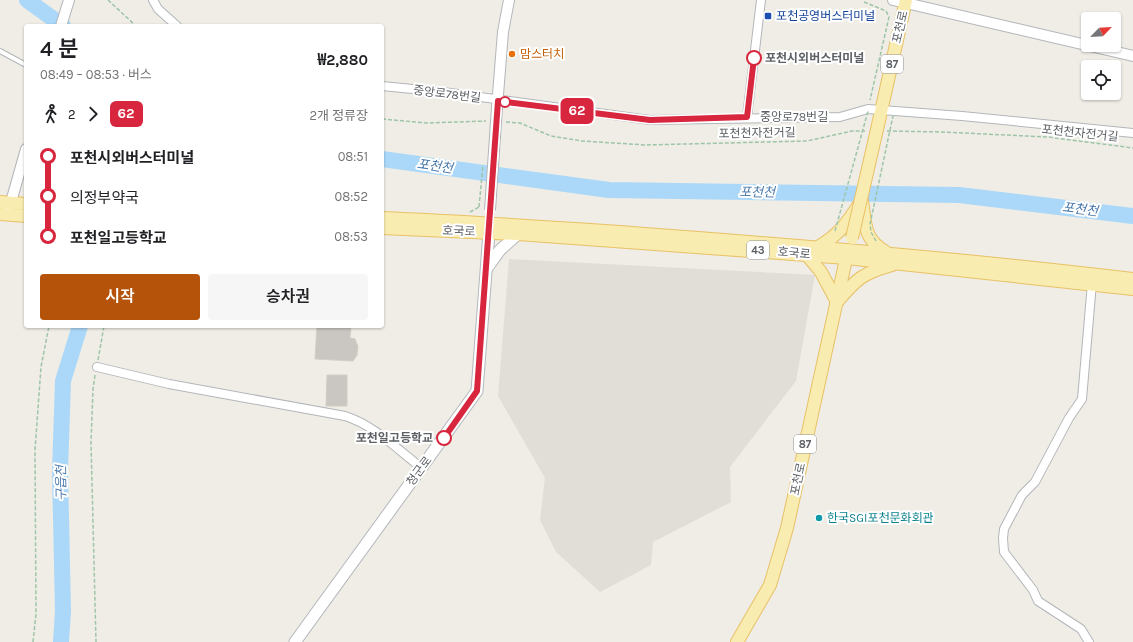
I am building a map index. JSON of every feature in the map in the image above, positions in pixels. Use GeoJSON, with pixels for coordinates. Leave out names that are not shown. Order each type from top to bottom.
{"type":"FeatureCollection","features":[{"type":"Feature","properties":{"kind":"main road","name":"포천로"},"geometry":{"type":"LineString","coordinates":[[880,128],[882,110],[906,1]]}},
{"type":"Feature","properties":{"kind":"main road","name":"87"},"geometry":{"type":"LineString","coordinates":[[862,201],[880,128]]}},
{"type":"Feature","properties":{"kind":"main road","name":"포천로"},"geometry":{"type":"LineString","coordinates":[[737,642],[770,585],[787,528],[847,254],[862,201]]}},
{"type":"Feature","properties":{"kind":"main road"},"geometry":{"type":"LineString","coordinates":[[818,247],[844,227],[862,201]]}},
{"type":"Feature","properties":{"kind":"main road"},"geometry":{"type":"LineString","coordinates":[[862,201],[867,232],[874,245],[888,253]]}},
{"type":"Feature","properties":{"kind":"main road"},"geometry":{"type":"LineString","coordinates":[[5,208],[24,204]]}},
{"type":"Feature","properties":{"kind":"main road"},"geometry":{"type":"LineString","coordinates":[[5,208],[24,215]]}},
{"type":"Feature","properties":{"kind":"main road","name":"호국로"},"geometry":{"type":"LineString","coordinates":[[384,218],[489,227],[818,247],[898,263],[1133,288]]}},
{"type":"Feature","properties":{"kind":"main road","name":"호국로"},"geometry":{"type":"LineString","coordinates":[[384,228],[489,227],[518,234],[806,254],[888,253],[979,261],[1133,279]]}},
{"type":"Feature","properties":{"kind":"main road","name":"청군로"},"geometry":{"type":"LineString","coordinates":[[295,642],[477,391],[489,227]]}},
{"type":"Feature","properties":{"kind":"main road"},"geometry":{"type":"LineString","coordinates":[[486,269],[500,250],[518,234]]}},
{"type":"Feature","properties":{"kind":"main road"},"geometry":{"type":"LineString","coordinates":[[806,254],[821,272],[837,302],[854,281],[876,269],[898,263]]}},
{"type":"Feature","properties":{"kind":"street"},"geometry":{"type":"LineString","coordinates":[[62,24],[69,0]]}},
{"type":"Feature","properties":{"kind":"street"},"geometry":{"type":"LineString","coordinates":[[153,0],[158,9],[175,24]]}},
{"type":"Feature","properties":{"kind":"street"},"geometry":{"type":"LineString","coordinates":[[489,227],[503,32],[510,0]]}},
{"type":"Feature","properties":{"kind":"street"},"geometry":{"type":"LineString","coordinates":[[747,117],[761,0]]}},
{"type":"Feature","properties":{"kind":"street"},"geometry":{"type":"LineString","coordinates":[[893,0],[906,1],[1133,56]]}},
{"type":"Feature","properties":{"kind":"street","name":"중앙로78번길"},"geometry":{"type":"LineString","coordinates":[[384,86],[443,92],[498,104],[650,120],[747,117],[840,117],[868,110],[882,110],[1133,133]]}},
{"type":"Feature","properties":{"kind":"street"},"geometry":{"type":"LineString","coordinates":[[5,208],[24,155]]}},
{"type":"Feature","properties":{"kind":"street"},"geometry":{"type":"LineString","coordinates":[[1088,642],[1081,629],[1038,601],[1033,590],[1004,552],[1003,538],[1004,529],[1022,495],[1035,482],[1069,418],[1082,399],[1092,283]]}},
{"type":"Feature","properties":{"kind":"street"},"geometry":{"type":"LineString","coordinates":[[97,367],[169,384],[344,416],[358,420],[422,468]]}},
{"type":"Feature","properties":{"kind":"lane"},"geometry":{"type":"LineString","coordinates":[[0,51],[24,64]]}},
{"type":"Feature","properties":{"kind":"path"},"geometry":{"type":"LineString","coordinates":[[108,0],[134,24]]}},
{"type":"Feature","properties":{"kind":"path"},"geometry":{"type":"LineString","coordinates":[[834,235],[868,110],[889,17],[886,11],[864,2]]}},
{"type":"Feature","properties":{"kind":"path"},"geometry":{"type":"LineString","coordinates":[[876,241],[871,232],[870,224],[893,116]]}},
{"type":"Feature","properties":{"kind":"path"},"geometry":{"type":"LineString","coordinates":[[384,119],[427,123],[472,120],[492,121]]}},
{"type":"Feature","properties":{"kind":"path","name":"포천천자전거길"},"geometry":{"type":"LineString","coordinates":[[499,122],[520,123],[551,136],[582,141],[645,145],[807,141],[852,131],[867,131]]}},
{"type":"Feature","properties":{"kind":"path","name":"포천천자전거길"},"geometry":{"type":"LineString","coordinates":[[880,128],[1048,137],[1133,148]]}},
{"type":"Feature","properties":{"kind":"path"},"geometry":{"type":"LineString","coordinates":[[469,213],[479,207]]}},
{"type":"Feature","properties":{"kind":"path"},"geometry":{"type":"LineString","coordinates":[[34,642],[36,614],[35,450],[41,367],[49,328]]}},
{"type":"Feature","properties":{"kind":"path"},"geometry":{"type":"LineString","coordinates":[[96,642],[91,443],[93,389],[104,328]]}},
{"type":"Feature","properties":{"kind":"shaded area"},"geometry":{"type":"Polygon","coordinates":[[[509,259],[815,275],[796,381],[730,467],[731,502],[653,542],[651,565],[600,592],[556,552],[540,520],[545,478],[498,396],[509,259]]]}},
{"type":"Feature","properties":{"kind":"building"},"geometry":{"type":"Polygon","coordinates":[[[317,328],[351,328],[350,338],[355,339],[358,347],[357,355],[353,361],[315,359],[317,328]]]}},
{"type":"Feature","properties":{"kind":"building"},"geometry":{"type":"Polygon","coordinates":[[[327,375],[347,375],[347,406],[326,406],[327,375]]]}},
{"type":"Feature","properties":{"kind":"waterway","name":"포천천"},"geometry":{"type":"LineString","coordinates":[[27,0],[60,24]]}},
{"type":"Feature","properties":{"kind":"waterway","name":"포천천"},"geometry":{"type":"LineString","coordinates":[[384,159],[609,190],[959,195],[1133,216]]}},
{"type":"Feature","properties":{"kind":"waterway","name":"구읍천"},"geometry":{"type":"LineString","coordinates":[[61,642],[63,611],[60,471],[63,381],[79,328]]}},
{"type":"Feature","properties":{"kind":"bus line","name":"62"},"geometry":{"type":"LineString","coordinates":[[444,438],[477,391],[498,101],[650,120],[747,117],[754,58]]}},
{"type":"Feature","properties":{"kind":"place","name":"포천공영버스터미널"},"geometry":{"type":"Point","coordinates":[768,16]}},
{"type":"Feature","properties":{"kind":"place","name":"맘스터치"},"geometry":{"type":"Point","coordinates":[512,54]}},
{"type":"Feature","properties":{"kind":"place","name":"포천시외버스터미널"},"geometry":{"type":"Point","coordinates":[754,58]}},
{"type":"Feature","properties":{"kind":"place","name":"포천일고등학교"},"geometry":{"type":"Point","coordinates":[444,438]}},
{"type":"Feature","properties":{"kind":"place","name":"한국SGI포천문화회관"},"geometry":{"type":"Point","coordinates":[819,518]}}]}
